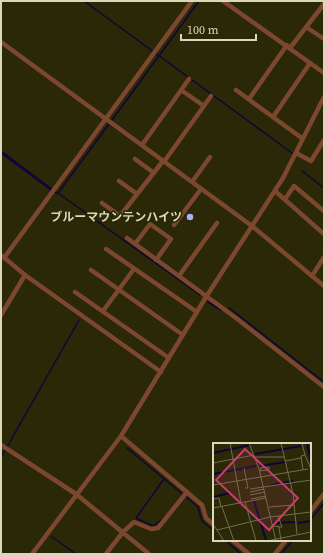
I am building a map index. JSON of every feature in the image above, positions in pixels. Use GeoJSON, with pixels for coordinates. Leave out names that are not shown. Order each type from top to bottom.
{"type":"FeatureCollection","features":[{"type":"Feature","properties":{"kind":"street"},"geometry":{"type":"LineString","coordinates":[[161,372],[25,275],[3,257],[54,191],[192,1]]}},
{"type":"Feature","properties":{"kind":"street"},"geometry":{"type":"LineString","coordinates":[[223,1],[289,46],[324,73]]}},
{"type":"Feature","properties":{"kind":"street"},"geometry":{"type":"LineString","coordinates":[[249,99],[289,46],[323,6]]}},
{"type":"Feature","properties":{"kind":"street"},"geometry":{"type":"LineString","coordinates":[[306,27],[324,39]]}},
{"type":"Feature","properties":{"kind":"street"},"geometry":{"type":"LineString","coordinates":[[1,42],[252,226],[324,286]]}},
{"type":"Feature","properties":{"kind":"street"},"geometry":{"type":"LineString","coordinates":[[273,117],[310,63]]}},
{"type":"Feature","properties":{"kind":"street"},"geometry":{"type":"LineString","coordinates":[[142,145],[189,79]]}},
{"type":"Feature","properties":{"kind":"street"},"geometry":{"type":"LineString","coordinates":[[181,90],[204,106]]}},
{"type":"Feature","properties":{"kind":"street"},"geometry":{"type":"LineString","coordinates":[[236,90],[303,139]]}},
{"type":"Feature","properties":{"kind":"street"},"geometry":{"type":"LineString","coordinates":[[102,203],[120,216],[166,159],[211,96]]}},
{"type":"Feature","properties":{"kind":"street"},"geometry":{"type":"LineString","coordinates":[[32,554],[121,436],[196,312],[275,191],[324,97]]}},
{"type":"Feature","properties":{"kind":"street"},"geometry":{"type":"LineString","coordinates":[[296,153],[311,161],[324,140]]}},
{"type":"Feature","properties":{"kind":"street"},"geometry":{"type":"LineString","coordinates":[[192,182],[210,157]]}},
{"type":"Feature","properties":{"kind":"street"},"geometry":{"type":"LineString","coordinates":[[135,159],[154,173]]}},
{"type":"Feature","properties":{"kind":"street"},"geometry":{"type":"LineString","coordinates":[[119,181],[137,194]]}},
{"type":"Feature","properties":{"kind":"street"},"geometry":{"type":"LineString","coordinates":[[284,199],[294,186],[324,211]]}},
{"type":"Feature","properties":{"kind":"street"},"geometry":{"type":"LineString","coordinates":[[174,225],[201,189]]}},
{"type":"Feature","properties":{"kind":"street"},"geometry":{"type":"LineString","coordinates":[[275,191],[324,234]]}},
{"type":"Feature","properties":{"kind":"street"},"geometry":{"type":"LineString","coordinates":[[179,276],[217,223]]}},
{"type":"Feature","properties":{"kind":"street"},"geometry":{"type":"LineString","coordinates":[[135,244],[150,224],[171,239],[156,260]]}},
{"type":"Feature","properties":{"kind":"street"},"geometry":{"type":"LineString","coordinates":[[127,238],[236,318],[324,387]]}},
{"type":"Feature","properties":{"kind":"street"},"geometry":{"type":"LineString","coordinates":[[106,249],[196,312]]}},
{"type":"Feature","properties":{"kind":"street"},"geometry":{"type":"LineString","coordinates":[[312,276],[324,257]]}},
{"type":"Feature","properties":{"kind":"street"},"geometry":{"type":"LineString","coordinates":[[103,311],[134,269]]}},
{"type":"Feature","properties":{"kind":"street"},"geometry":{"type":"LineString","coordinates":[[91,270],[183,335]]}},
{"type":"Feature","properties":{"kind":"street"},"geometry":{"type":"LineString","coordinates":[[1,315],[25,275]]}},
{"type":"Feature","properties":{"kind":"street"},"geometry":{"type":"LineString","coordinates":[[75,292],[169,358]]}},
{"type":"Feature","properties":{"kind":"street"},"geometry":{"type":"LineString","coordinates":[[121,436],[202,505],[206,518],[213,524]]}},
{"type":"Feature","properties":{"kind":"street"},"geometry":{"type":"LineString","coordinates":[[1,445],[76,494],[149,554]]}},
{"type":"Feature","properties":{"kind":"street"},"geometry":{"type":"LineString","coordinates":[[106,554],[123,532],[134,522],[152,529],[158,528],[187,492]]}},
{"type":"Feature","properties":{"kind":"street"},"geometry":{"type":"LineString","coordinates":[[311,511],[324,494]]}},
{"type":"Feature","properties":{"kind":"street"},"geometry":{"type":"LineString","coordinates":[[233,541],[249,554]]}},
{"type":"Feature","properties":{"kind":"street"},"geometry":{"type":"LineString","coordinates":[[275,554],[285,541]]}},
{"type":"Feature","properties":{"kind":"street"},"geometry":{"type":"LineString","coordinates":[[36,549],[39,554]]}},
{"type":"Feature","properties":{"kind":"shaded area"},"geometry":{"type":"Polygon","coordinates":[[[1,150],[53,189],[51,191],[1,154],[1,150]]]}},
{"type":"Feature","properties":{"kind":"waterway"},"geometry":{"type":"LineString","coordinates":[[84,1],[292,153]]}},
{"type":"Feature","properties":{"kind":"waterway"},"geometry":{"type":"LineString","coordinates":[[112,120],[199,1]]}},
{"type":"Feature","properties":{"kind":"waterway"},"geometry":{"type":"LineString","coordinates":[[54,192],[58,193],[109,124]]}},
{"type":"Feature","properties":{"kind":"waterway"},"geometry":{"type":"LineString","coordinates":[[302,171],[324,188]]}},
{"type":"Feature","properties":{"kind":"waterway"},"geometry":{"type":"LineString","coordinates":[[58,193],[200,295]]}},
{"type":"Feature","properties":{"kind":"waterway"},"geometry":{"type":"LineString","coordinates":[[208,302],[221,310]]}},
{"type":"Feature","properties":{"kind":"waterway"},"geometry":{"type":"LineString","coordinates":[[229,308],[324,382]]}},
{"type":"Feature","properties":{"kind":"waterway"},"geometry":{"type":"LineString","coordinates":[[7,447],[79,320]]}},
{"type":"Feature","properties":{"kind":"waterway"},"geometry":{"type":"LineString","coordinates":[[127,448],[198,507],[202,521],[213,530]]}},
{"type":"Feature","properties":{"kind":"waterway"},"geometry":{"type":"LineString","coordinates":[[1,457],[5,450]]}},
{"type":"Feature","properties":{"kind":"waterway"},"geometry":{"type":"LineString","coordinates":[[161,520],[153,526],[136,518],[164,479]]}},
{"type":"Feature","properties":{"kind":"waterway"},"geometry":{"type":"LineString","coordinates":[[311,519],[324,503]]}},
{"type":"Feature","properties":{"kind":"waterway"},"geometry":{"type":"LineString","coordinates":[[52,537],[76,554]]}},
{"type":"Feature","properties":{"kind":"waterway"},"geometry":{"type":"LineString","coordinates":[[226,541],[241,554]]}},
{"type":"Feature","properties":{"kind":"waterway"},"geometry":{"type":"LineString","coordinates":[[281,554],[292,541]]}},
{"type":"Feature","properties":{"kind":"place","name":"ブルーマウンテンハイツ"},"geometry":{"type":"Point","coordinates":[190,217]}}]}
